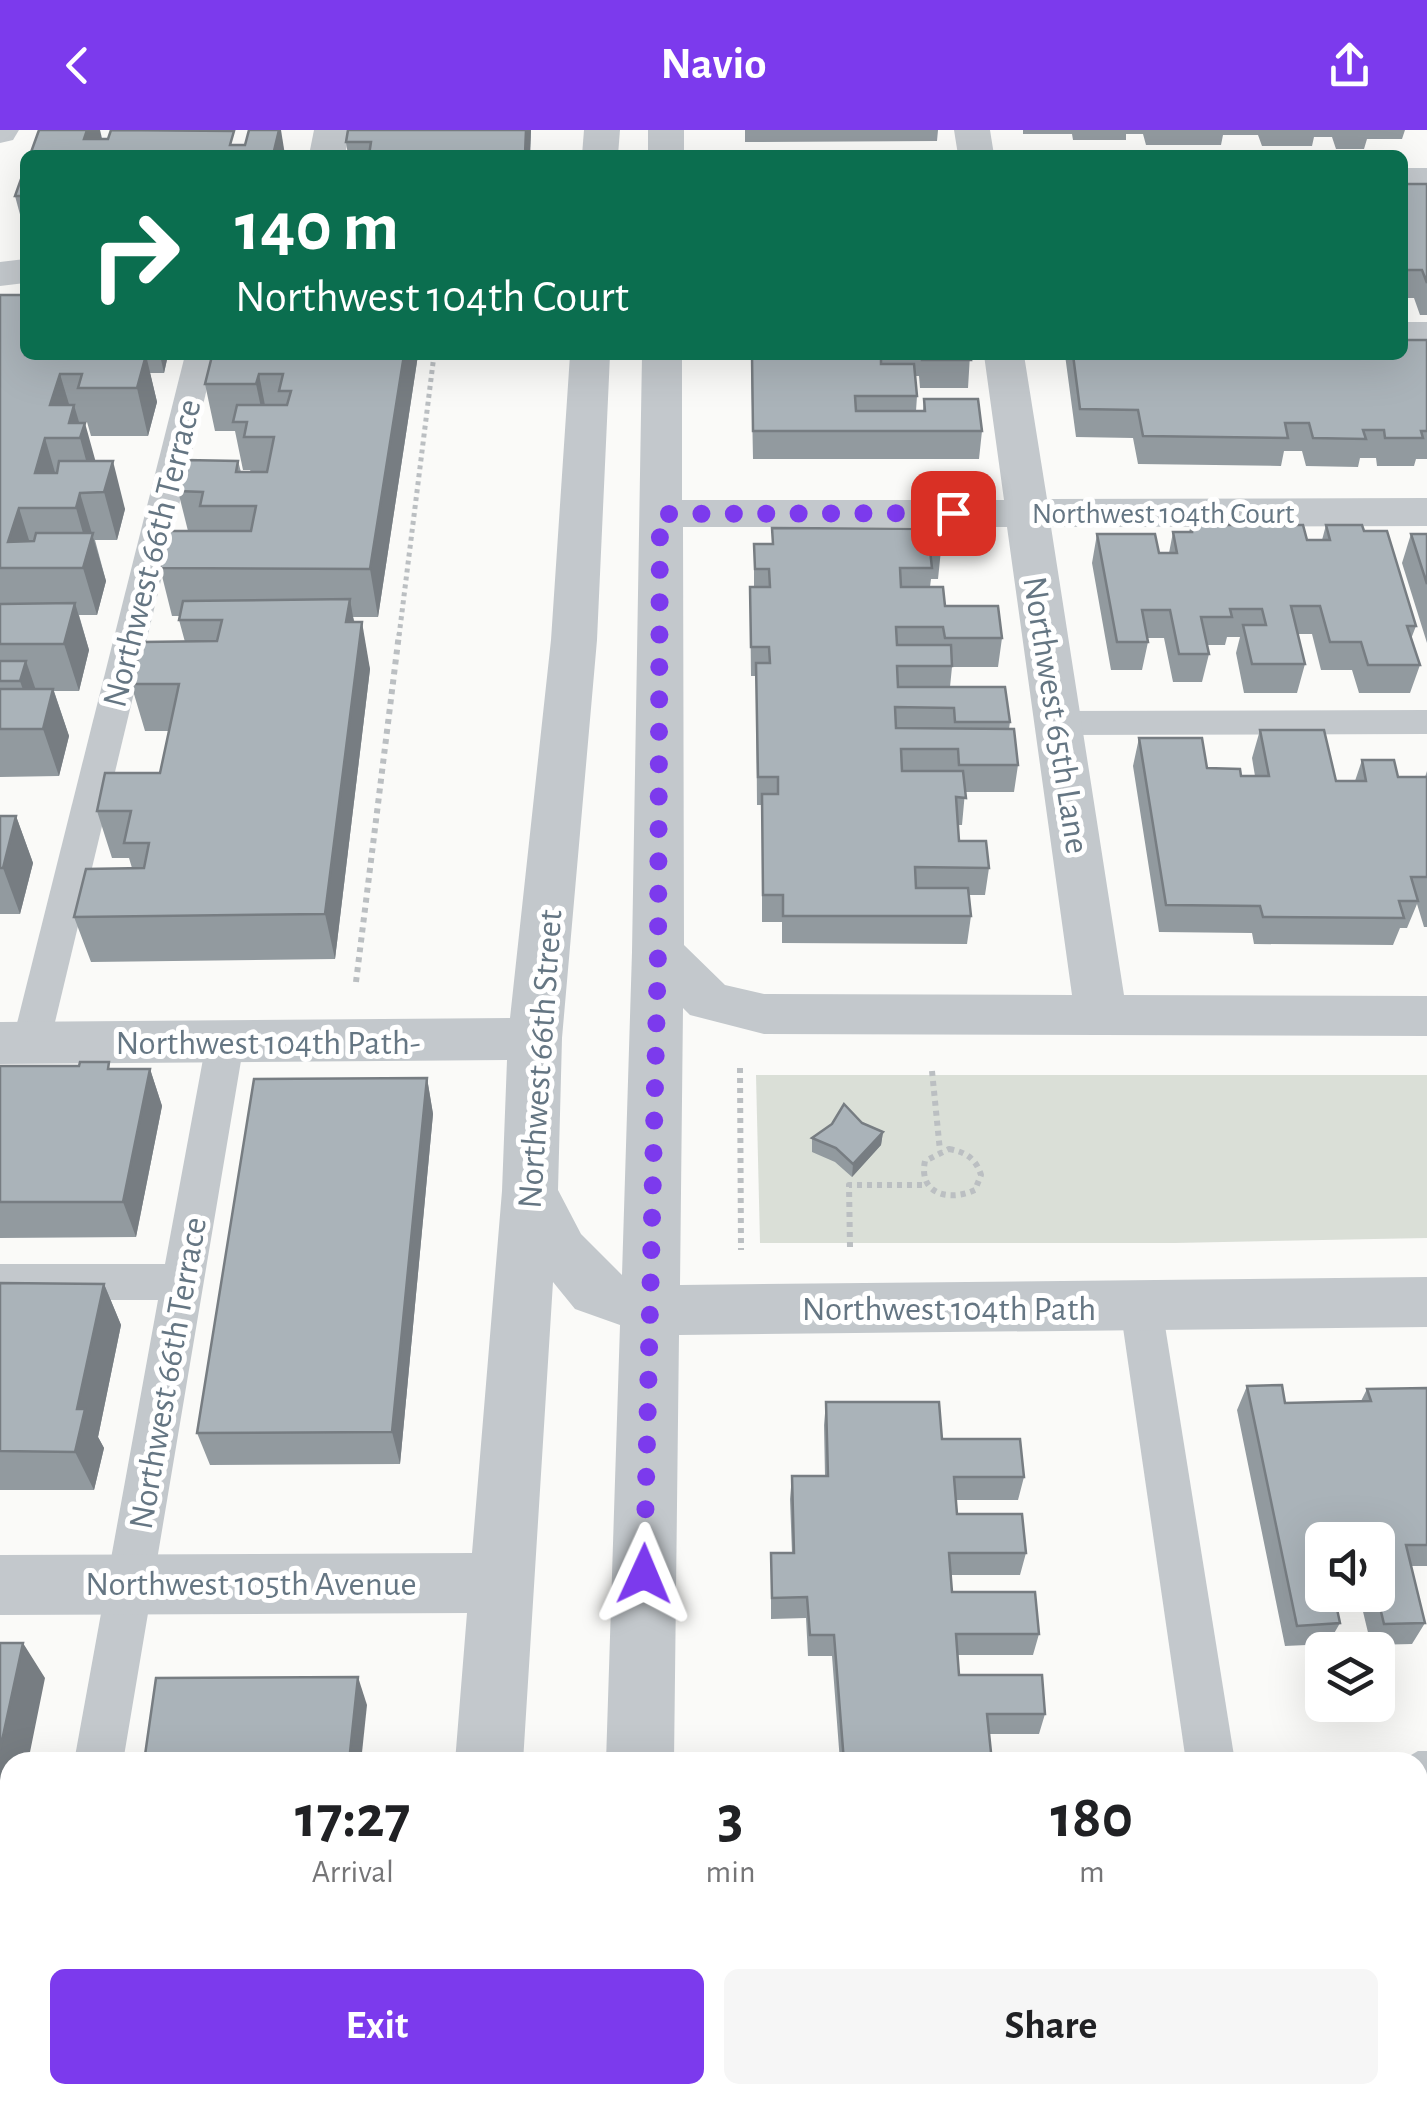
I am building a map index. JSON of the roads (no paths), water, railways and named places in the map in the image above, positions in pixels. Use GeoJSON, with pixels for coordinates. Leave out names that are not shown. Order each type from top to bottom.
{"type":"FeatureCollection","features":[{"type":"Feature","properties":{"kind":"street","name":"Northwest 66th Street"},"geometry":{"type":"LineString","coordinates":[[490,1752],[530,1191],[536,1038],[574,640],[590,360]]}},
{"type":"Feature","properties":{"kind":"street"},"geometry":{"type":"LineString","coordinates":[[640,1752],[658,952],[662,360]]}},
{"type":"Feature","properties":{"kind":"street","name":"Northwest 65th Lane"},"geometry":{"type":"LineString","coordinates":[[1005,360],[1101,1016]]}},
{"type":"Feature","properties":{"kind":"street","name":"Northwest 104th Court"},"geometry":{"type":"LineString","coordinates":[[660,514],[1427,512]]}},
{"type":"Feature","properties":{"kind":"street"},"geometry":{"type":"LineString","coordinates":[[658,952],[708,1001],[764,1014],[1427,1016]]}},
{"type":"Feature","properties":{"kind":"street","name":"Northwest 104th Path-"},"geometry":{"type":"LineString","coordinates":[[15,1043],[348,1043],[536,1038]]}},
{"type":"Feature","properties":{"kind":"street","name":"Northwest 104th Path"},"geometry":{"type":"LineString","coordinates":[[530,1191],[561,1251],[596,1292],[649,1310],[1427,1302]]}},
{"type":"Feature","properties":{"kind":"street","name":"Northwest 105th Avenue"},"geometry":{"type":"LineString","coordinates":[[0,1585],[501,1583]]}},
{"type":"Feature","properties":{"kind":"lane","name":"Northwest 66th Terrace"},"geometry":{"type":"LineString","coordinates":[[15,1043],[199,360]]}},
{"type":"Feature","properties":{"kind":"lane"},"geometry":{"type":"LineString","coordinates":[[1059,724],[1427,722]]}},
{"type":"Feature","properties":{"kind":"lane","name":"Northwest 66th Terrace"},"geometry":{"type":"LineString","coordinates":[[100,1752],[225,1043]]}},
{"type":"Feature","properties":{"kind":"lane"},"geometry":{"type":"LineString","coordinates":[[0,1282],[183,1282]]}},
{"type":"Feature","properties":{"kind":"lane"},"geometry":{"type":"LineString","coordinates":[[1141,1307],[1210,1752]]}}]}
